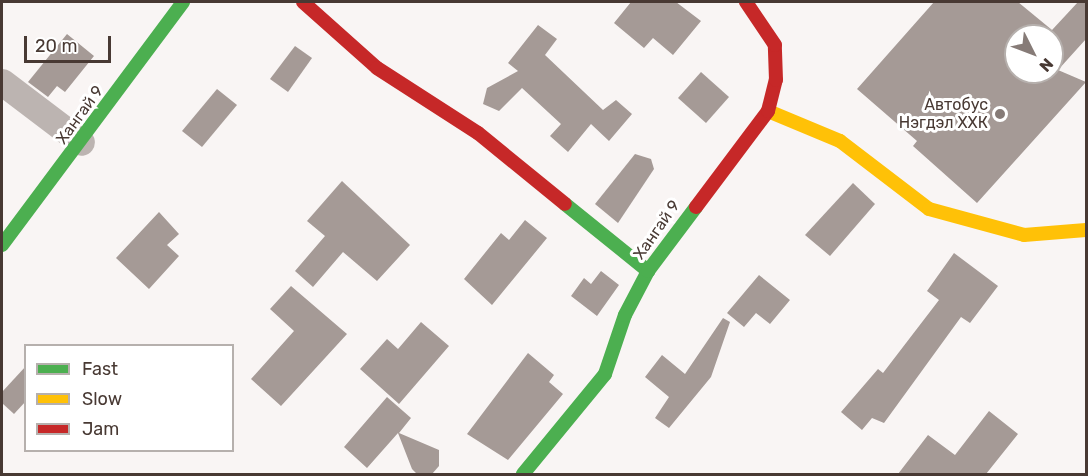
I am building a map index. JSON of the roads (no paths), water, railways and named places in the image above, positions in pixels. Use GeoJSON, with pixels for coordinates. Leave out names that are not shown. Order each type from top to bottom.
{"type":"FeatureCollection","features":[{"type":"Feature","properties":{"kind":"street","name":"Хангай 9"},"geometry":{"type":"LineString","coordinates":[[2,245],[81,142],[183,2]]}},
{"type":"Feature","properties":{"kind":"street"},"geometry":{"type":"LineString","coordinates":[[303,2],[377,68],[478,133],[648,271]]}},
{"type":"Feature","properties":{"kind":"street","name":"Хангай 9"},"geometry":{"type":"LineString","coordinates":[[523,474],[604,374],[625,315],[648,271],[768,111],[776,80],[775,45],[746,2]]}},
{"type":"Feature","properties":{"kind":"street"},"geometry":{"type":"LineString","coordinates":[[2,82],[81,142]]}},
{"type":"Feature","properties":{"kind":"street"},"geometry":{"type":"LineString","coordinates":[[768,111],[840,141],[929,208],[1024,235],[1086,230]]}},
{"type":"Feature","properties":{"kind":"place","name":"Автобус Нэгдэл ХХК"},"geometry":{"type":"Point","coordinates":[1000,114]}}]}
